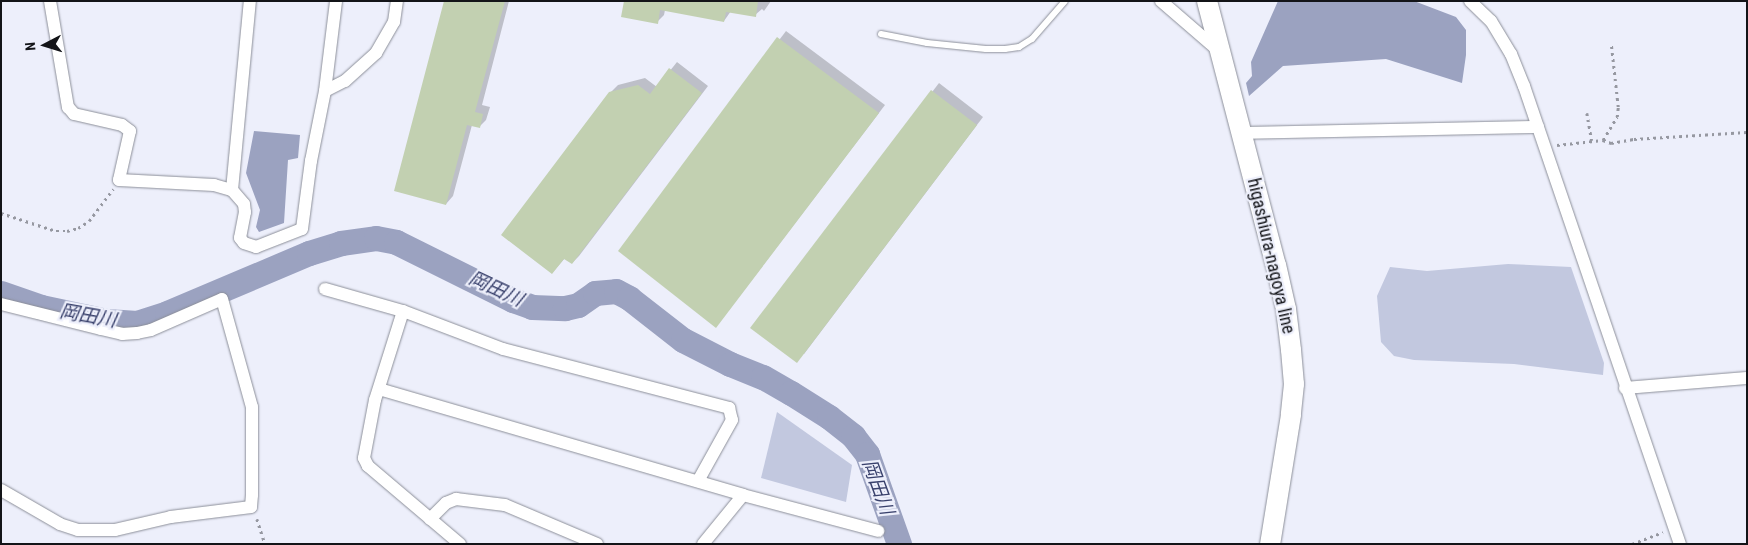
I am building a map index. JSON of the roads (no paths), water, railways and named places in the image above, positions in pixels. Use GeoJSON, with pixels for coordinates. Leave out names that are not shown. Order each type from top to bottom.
{"type":"FeatureCollection","features":[{"type":"Feature","properties":{"kind":"main road","name":"higashiura-nagoya line"},"geometry":{"type":"LineString","coordinates":[[1207,1],[1286,309],[1292,359],[1294,384],[1291,415],[1270,544]]}},
{"type":"Feature","properties":{"kind":"street"},"geometry":{"type":"LineString","coordinates":[[50,1],[68,107],[74,114],[122,125],[130,131],[119,180],[214,186],[232,190],[244,204],[246,212],[240,238],[250,246],[256,247],[302,229],[311,161],[325,91],[336,1]]}},
{"type":"Feature","properties":{"kind":"street"},"geometry":{"type":"LineString","coordinates":[[232,190],[250,1]]}},
{"type":"Feature","properties":{"kind":"street"},"geometry":{"type":"LineString","coordinates":[[325,91],[345,81],[376,53],[394,22],[397,1]]}},
{"type":"Feature","properties":{"kind":"street"},"geometry":{"type":"LineString","coordinates":[[1161,1],[1222,54]]}},
{"type":"Feature","properties":{"kind":"street"},"geometry":{"type":"LineString","coordinates":[[1470,1],[1492,21],[1511,54],[1545,146],[1625,388],[1680,544]]}},
{"type":"Feature","properties":{"kind":"street"},"geometry":{"type":"LineString","coordinates":[[1241,133],[1538,127]]}},
{"type":"Feature","properties":{"kind":"street"},"geometry":{"type":"LineString","coordinates":[[325,289],[403,311],[503,349],[729,408],[732,420],[698,481]]}},
{"type":"Feature","properties":{"kind":"street"},"geometry":{"type":"LineString","coordinates":[[1,304],[101,329],[130,334],[152,330],[222,299],[252,407],[251,507],[171,517],[115,530],[78,530],[60,524],[1,490]]}},
{"type":"Feature","properties":{"kind":"street"},"geometry":{"type":"LineString","coordinates":[[403,311],[379,389],[363,454],[366,463],[460,544]]}},
{"type":"Feature","properties":{"kind":"street"},"geometry":{"type":"LineString","coordinates":[[1625,388],[1747,378]]}},
{"type":"Feature","properties":{"kind":"street"},"geometry":{"type":"LineString","coordinates":[[379,389],[743,495],[878,531]]}},
{"type":"Feature","properties":{"kind":"street"},"geometry":{"type":"LineString","coordinates":[[703,544],[743,495]]}},
{"type":"Feature","properties":{"kind":"street"},"geometry":{"type":"LineString","coordinates":[[430,519],[446,503],[456,499],[505,505],[597,544]]}},
{"type":"Feature","properties":{"kind":"lane"},"geometry":{"type":"LineString","coordinates":[[881,34],[936,44],[986,50],[1019,47],[1032,39],[1065,1]]}},
{"type":"Feature","properties":{"kind":"waterway","name":"岡田川"},"geometry":{"type":"LineString","coordinates":[[1,293],[41,307],[107,321],[137,323],[167,313],[309,253],[341,243],[376,238],[396,242],[513,300],[532,307],[565,308],[578,305],[595,293],[616,291],[629,298],[683,340],[730,364],[763,377],[829,417],[853,436],[867,454],[899,544]]}}]}
